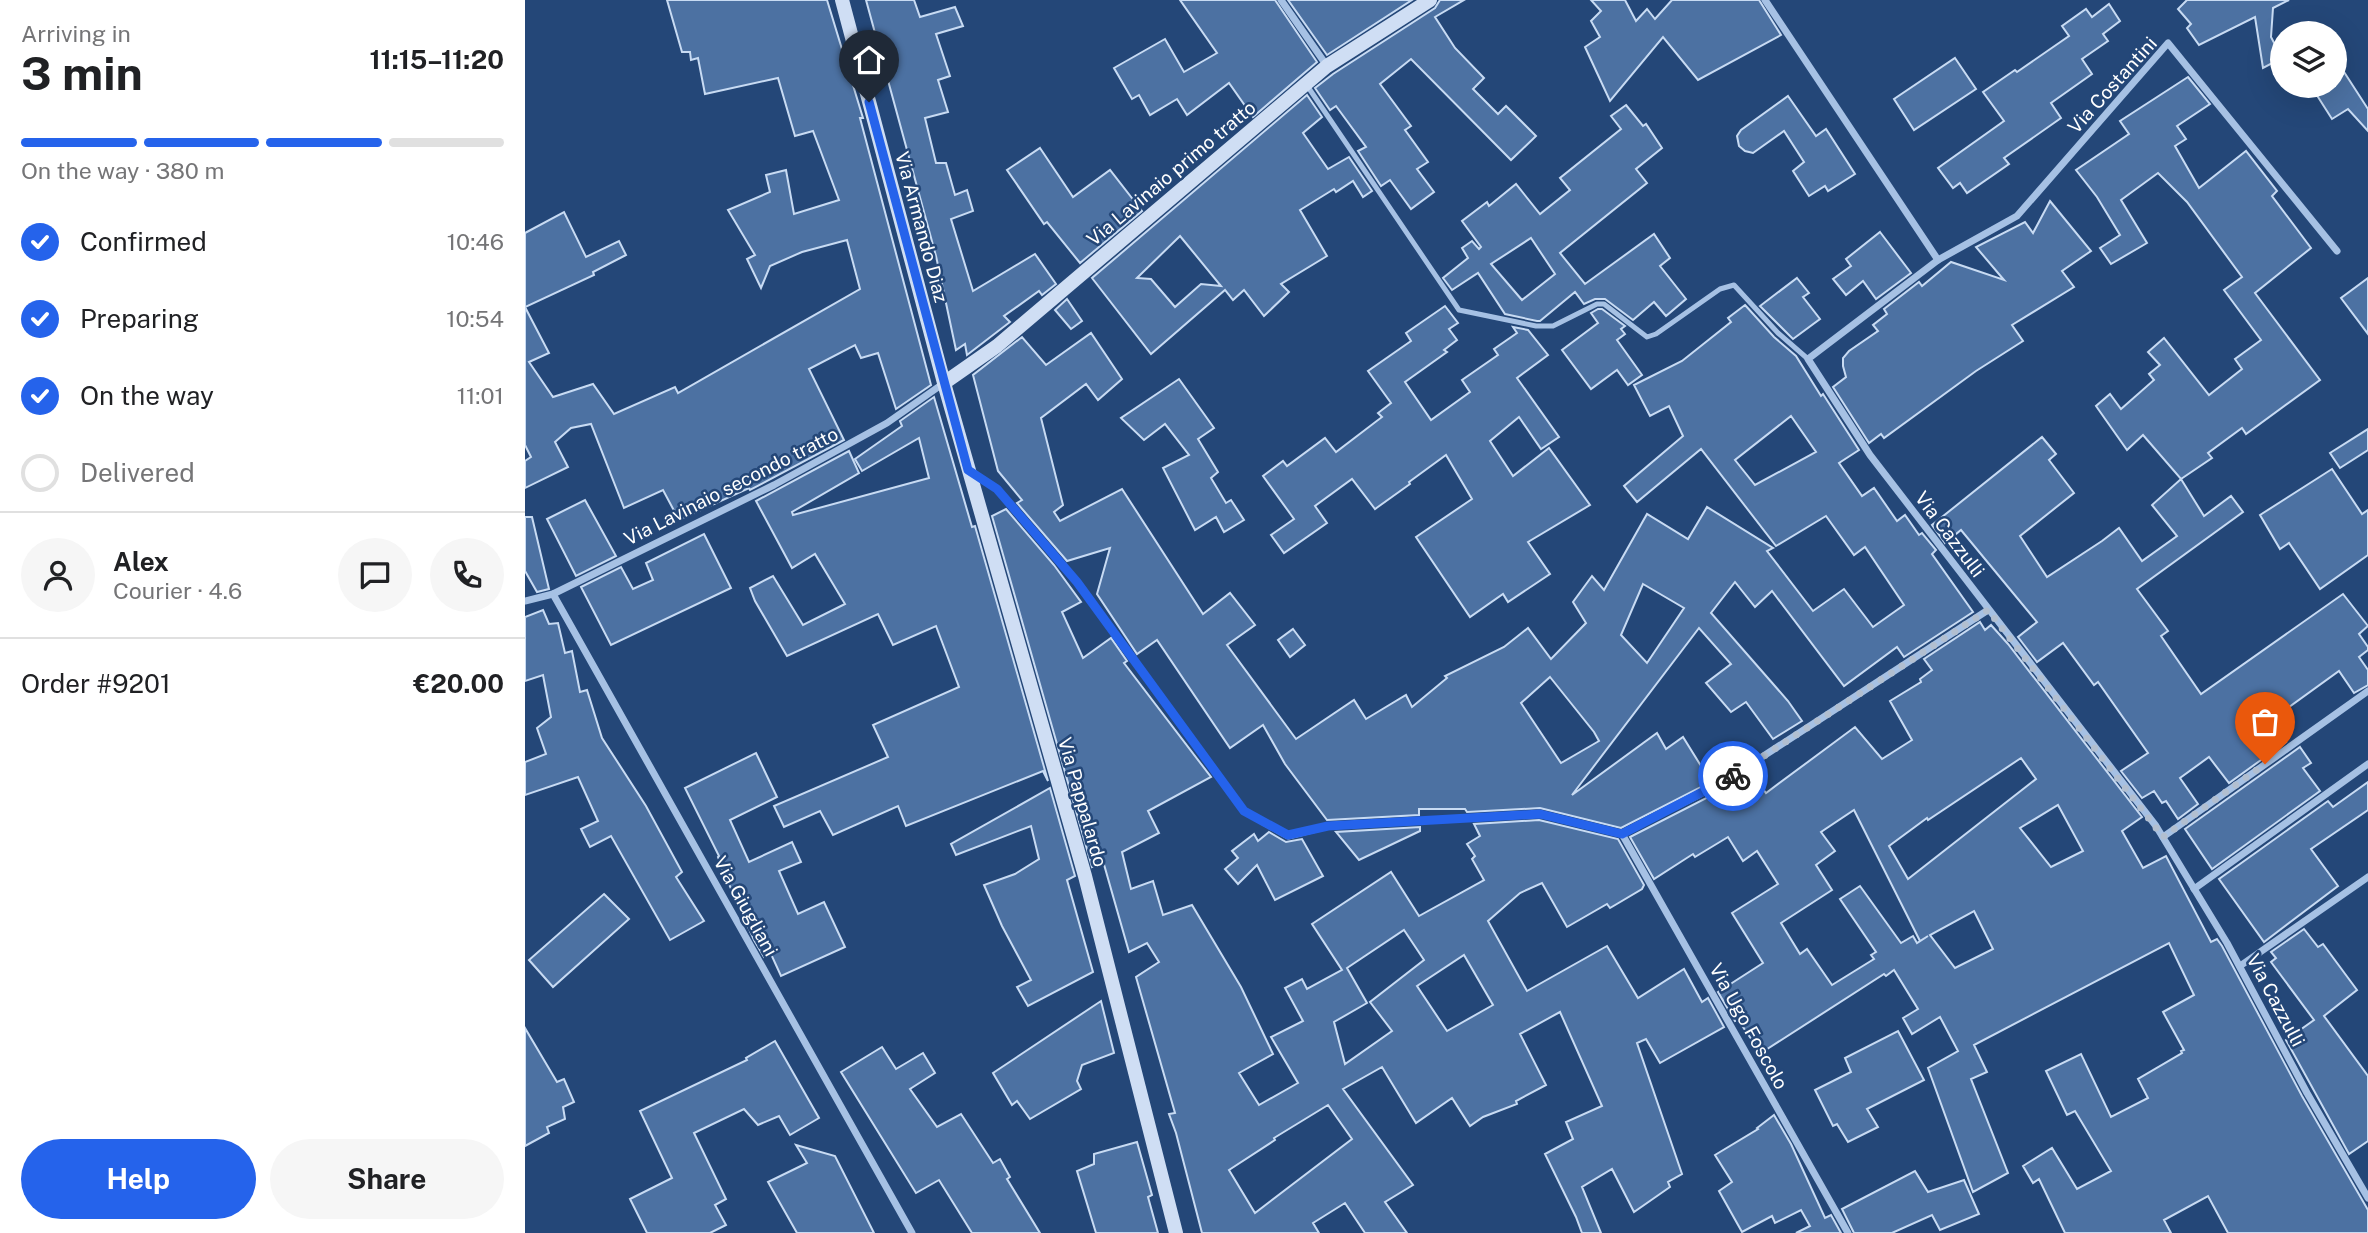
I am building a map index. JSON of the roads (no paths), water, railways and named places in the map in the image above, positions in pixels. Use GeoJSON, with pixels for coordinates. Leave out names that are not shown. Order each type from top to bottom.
{"type":"FeatureCollection","features":[{"type":"Feature","properties":{"kind":"main road","name":"Via Armando Diaz"},"geometry":{"type":"LineString","coordinates":[[842,0],[944,383]]}},
{"type":"Feature","properties":{"kind":"main road","name":"Via Lavinaio primo tratto"},"geometry":{"type":"LineString","coordinates":[[944,383],[997,346],[1327,66],[1430,0]]}},
{"type":"Feature","properties":{"kind":"main road","name":"Via Pappalardo"},"geometry":{"type":"LineString","coordinates":[[944,383],[1085,876],[1176,1233]]}},
{"type":"Feature","properties":{"kind":"street"},"geometry":{"type":"LineString","coordinates":[[1281,0],[1327,66]]}},
{"type":"Feature","properties":{"kind":"street"},"geometry":{"type":"LineString","coordinates":[[1765,0],[1938,260],[1808,359]]}},
{"type":"Feature","properties":{"kind":"street","name":"Via Costantini"},"geometry":{"type":"LineString","coordinates":[[1938,260],[2017,216],[2168,43],[2337,251]]}},
{"type":"Feature","properties":{"kind":"street","name":"Via Cazzulli"},"geometry":{"type":"LineString","coordinates":[[1808,359],[1870,455],[2163,837],[2240,966],[2307,1093],[2368,1198]]}},
{"type":"Feature","properties":{"kind":"street","name":"Via Lavinaio secondo tratto"},"geometry":{"type":"LineString","coordinates":[[525,601],[553,594],[774,485],[887,423],[944,383]]}},
{"type":"Feature","properties":{"kind":"street"},"geometry":{"type":"LineString","coordinates":[[968,470],[997,489],[1077,582],[1244,811],[1288,835],[1328,826],[1540,814],[1622,834],[1722,783],[1988,610]]}},
{"type":"Feature","properties":{"kind":"street","name":"Via Giugliani"},"geometry":{"type":"LineString","coordinates":[[553,594],[912,1233]]}},
{"type":"Feature","properties":{"kind":"street"},"geometry":{"type":"LineString","coordinates":[[2163,837],[2368,691]]}},
{"type":"Feature","properties":{"kind":"street"},"geometry":{"type":"LineString","coordinates":[[2194,889],[2368,764]]}},
{"type":"Feature","properties":{"kind":"street","name":"Via Ugo Foscolo"},"geometry":{"type":"LineString","coordinates":[[1622,834],[1848,1233]]}},
{"type":"Feature","properties":{"kind":"street"},"geometry":{"type":"LineString","coordinates":[[2240,966],[2368,877]]}},
{"type":"Feature","properties":{"kind":"lane"},"geometry":{"type":"LineString","coordinates":[[1306,84],[1459,310],[1536,326],[1553,326],[1597,304],[1604,304],[1647,337],[1656,334],[1720,289],[1734,285],[1778,334],[1808,359]]}}]}
